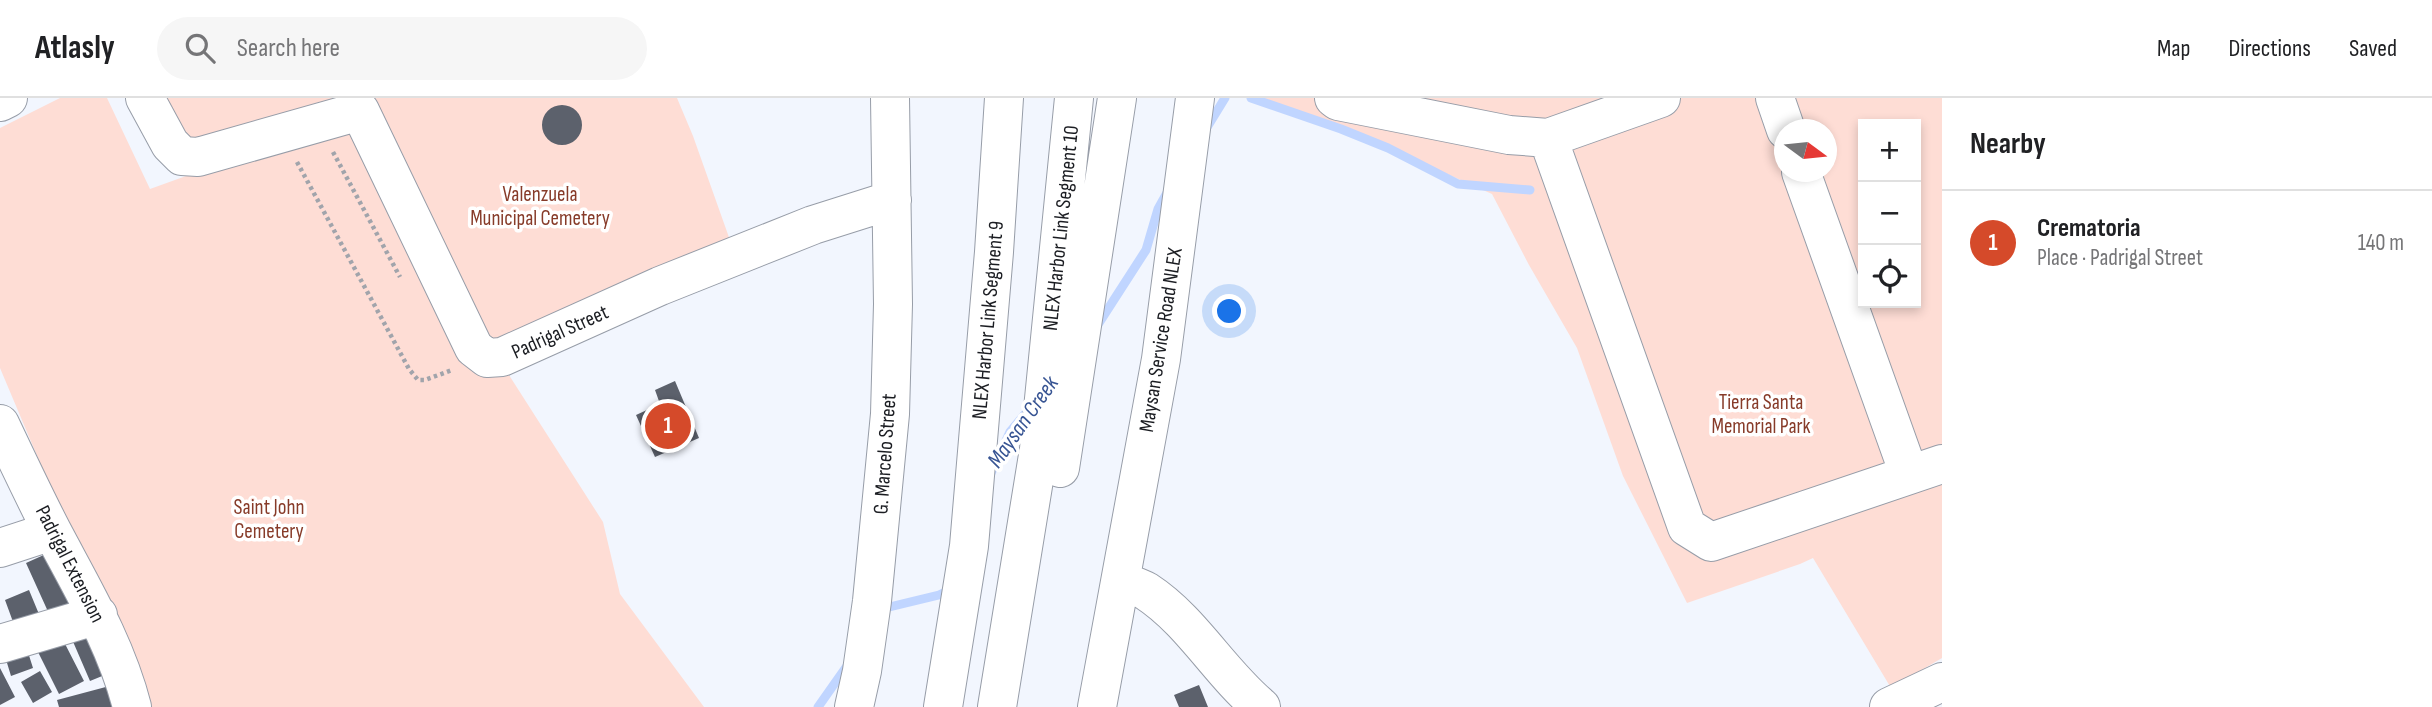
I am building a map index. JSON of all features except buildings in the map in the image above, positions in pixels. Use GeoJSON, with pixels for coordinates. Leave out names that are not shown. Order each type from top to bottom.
{"type":"FeatureCollection","features":[{"type":"Feature","properties":{"kind":"main road"},"geometry":{"type":"LineString","coordinates":[[0,102],[8,98]]}},
{"type":"Feature","properties":{"kind":"main road","name":"Padrigal Street"},"geometry":{"type":"LineString","coordinates":[[145,98],[170,144],[182,156],[198,157],[317,124],[358,104],[474,348],[487,358],[502,358],[660,286],[813,225],[892,200]]}},
{"type":"Feature","properties":{"kind":"main road","name":"G. Marcelo Street"},"geometry":{"type":"LineString","coordinates":[[854,707],[872,601],[890,414],[893,304],[890,98]]}},
{"type":"Feature","properties":{"kind":"main road","name":"NLEX Harbor Link Segment 9"},"geometry":{"type":"LineString","coordinates":[[943,707],[969,546],[1004,98]]}},
{"type":"Feature","properties":{"kind":"main road","name":"NLEX Harbor Link Segment 10"},"geometry":{"type":"LineString","coordinates":[[999,698],[1039,449],[1074,98]]}},
{"type":"Feature","properties":{"kind":"main road"},"geometry":{"type":"LineString","coordinates":[[999,698],[1037,582],[1064,451],[1117,98]]}},
{"type":"Feature","properties":{"kind":"main road","name":"Maysan Service Road NLEX"},"geometry":{"type":"LineString","coordinates":[[1121,581],[1161,359],[1195,98]]}},
{"type":"Feature","properties":{"kind":"main road"},"geometry":{"type":"LineString","coordinates":[[1335,98],[1338,101],[1509,135],[1548,138],[1661,98]]}},
{"type":"Feature","properties":{"kind":"main road"},"geometry":{"type":"LineString","coordinates":[[1775,98],[1782,119]]}},
{"type":"Feature","properties":{"kind":"main road"},"geometry":{"type":"LineString","coordinates":[[1548,138],[1687,527],[1711,542],[1926,469],[1805,182]]}},
{"type":"Feature","properties":{"kind":"main road","name":"Padrigal Extension"},"geometry":{"type":"LineString","coordinates":[[0,424],[52,531],[98,615],[127,685],[132,707]]}},
{"type":"Feature","properties":{"kind":"main road"},"geometry":{"type":"LineString","coordinates":[[0,548],[52,531]]}},
{"type":"Feature","properties":{"kind":"main road"},"geometry":{"type":"LineString","coordinates":[[1097,707],[1121,581],[1144,590],[1172,611],[1242,691],[1261,707]]}},
{"type":"Feature","properties":{"kind":"main road"},"geometry":{"type":"LineString","coordinates":[[0,644],[98,615]]}},
{"type":"Feature","properties":{"kind":"main road"},"geometry":{"type":"LineString","coordinates":[[1889,707],[1942,682]]}},
{"type":"Feature","properties":{"kind":"path"},"geometry":{"type":"LineString","coordinates":[[317,124],[401,278]]}},
{"type":"Feature","properties":{"kind":"path"},"geometry":{"type":"LineString","coordinates":[[281,134],[409,369],[418,380],[425,380],[487,358]]}},
{"type":"Feature","properties":{"kind":"path"},"geometry":{"type":"LineString","coordinates":[[444,359],[450,371]]}},
{"type":"Feature","properties":{"kind":"green space","name":"Saint John Cemetery"},"geometry":{"type":"Polygon","coordinates":[[[60,98],[107,98],[150,189],[275,144],[347,122],[603,522],[620,594],[704,707],[143,707],[0,368],[0,128],[60,98]]]}},
{"type":"Feature","properties":{"kind":"green space","name":"Valenzuela Municipal Cemetery"},"geometry":{"type":"Polygon","coordinates":[[[156,98],[677,98],[731,243],[488,345],[359,101],[213,147],[184,137],[156,98]]]}},
{"type":"Feature","properties":{"kind":"green space","name":"Tierra Santa Memorial Park"},"geometry":{"type":"Polygon","coordinates":[[[1255,98],[1942,98],[1942,658],[1891,688],[1813,558],[1687,603],[1623,476],[1577,348],[1492,194],[1402,154],[1255,98]]]}},
{"type":"Feature","properties":{"kind":"waterway","name":"Maysan Creek"},"geometry":{"type":"LineString","coordinates":[[1206,129],[1225,98]]}},
{"type":"Feature","properties":{"kind":"waterway","name":"Maysan Creek"},"geometry":{"type":"LineString","coordinates":[[1251,98],[1388,148],[1458,184],[1530,190]]}},
{"type":"Feature","properties":{"kind":"waterway","name":"Maysan Creek"},"geometry":{"type":"LineString","coordinates":[[1097,326],[1146,250],[1158,209],[1168,191]]}},
{"type":"Feature","properties":{"kind":"waterway","name":"Maysan Creek"},"geometry":{"type":"LineString","coordinates":[[991,473],[1010,432],[1030,408]]}},
{"type":"Feature","properties":{"kind":"waterway","name":"Maysan Creek"},"geometry":{"type":"LineString","coordinates":[[881,609],[939,595],[952,589]]}},
{"type":"Feature","properties":{"kind":"waterway","name":"Maysan Creek"},"geometry":{"type":"LineString","coordinates":[[818,707],[849,663]]}},
{"type":"Feature","properties":{"kind":"place","name":"Crematoria"},"geometry":{"type":"Point","coordinates":[668,426]}}]}
